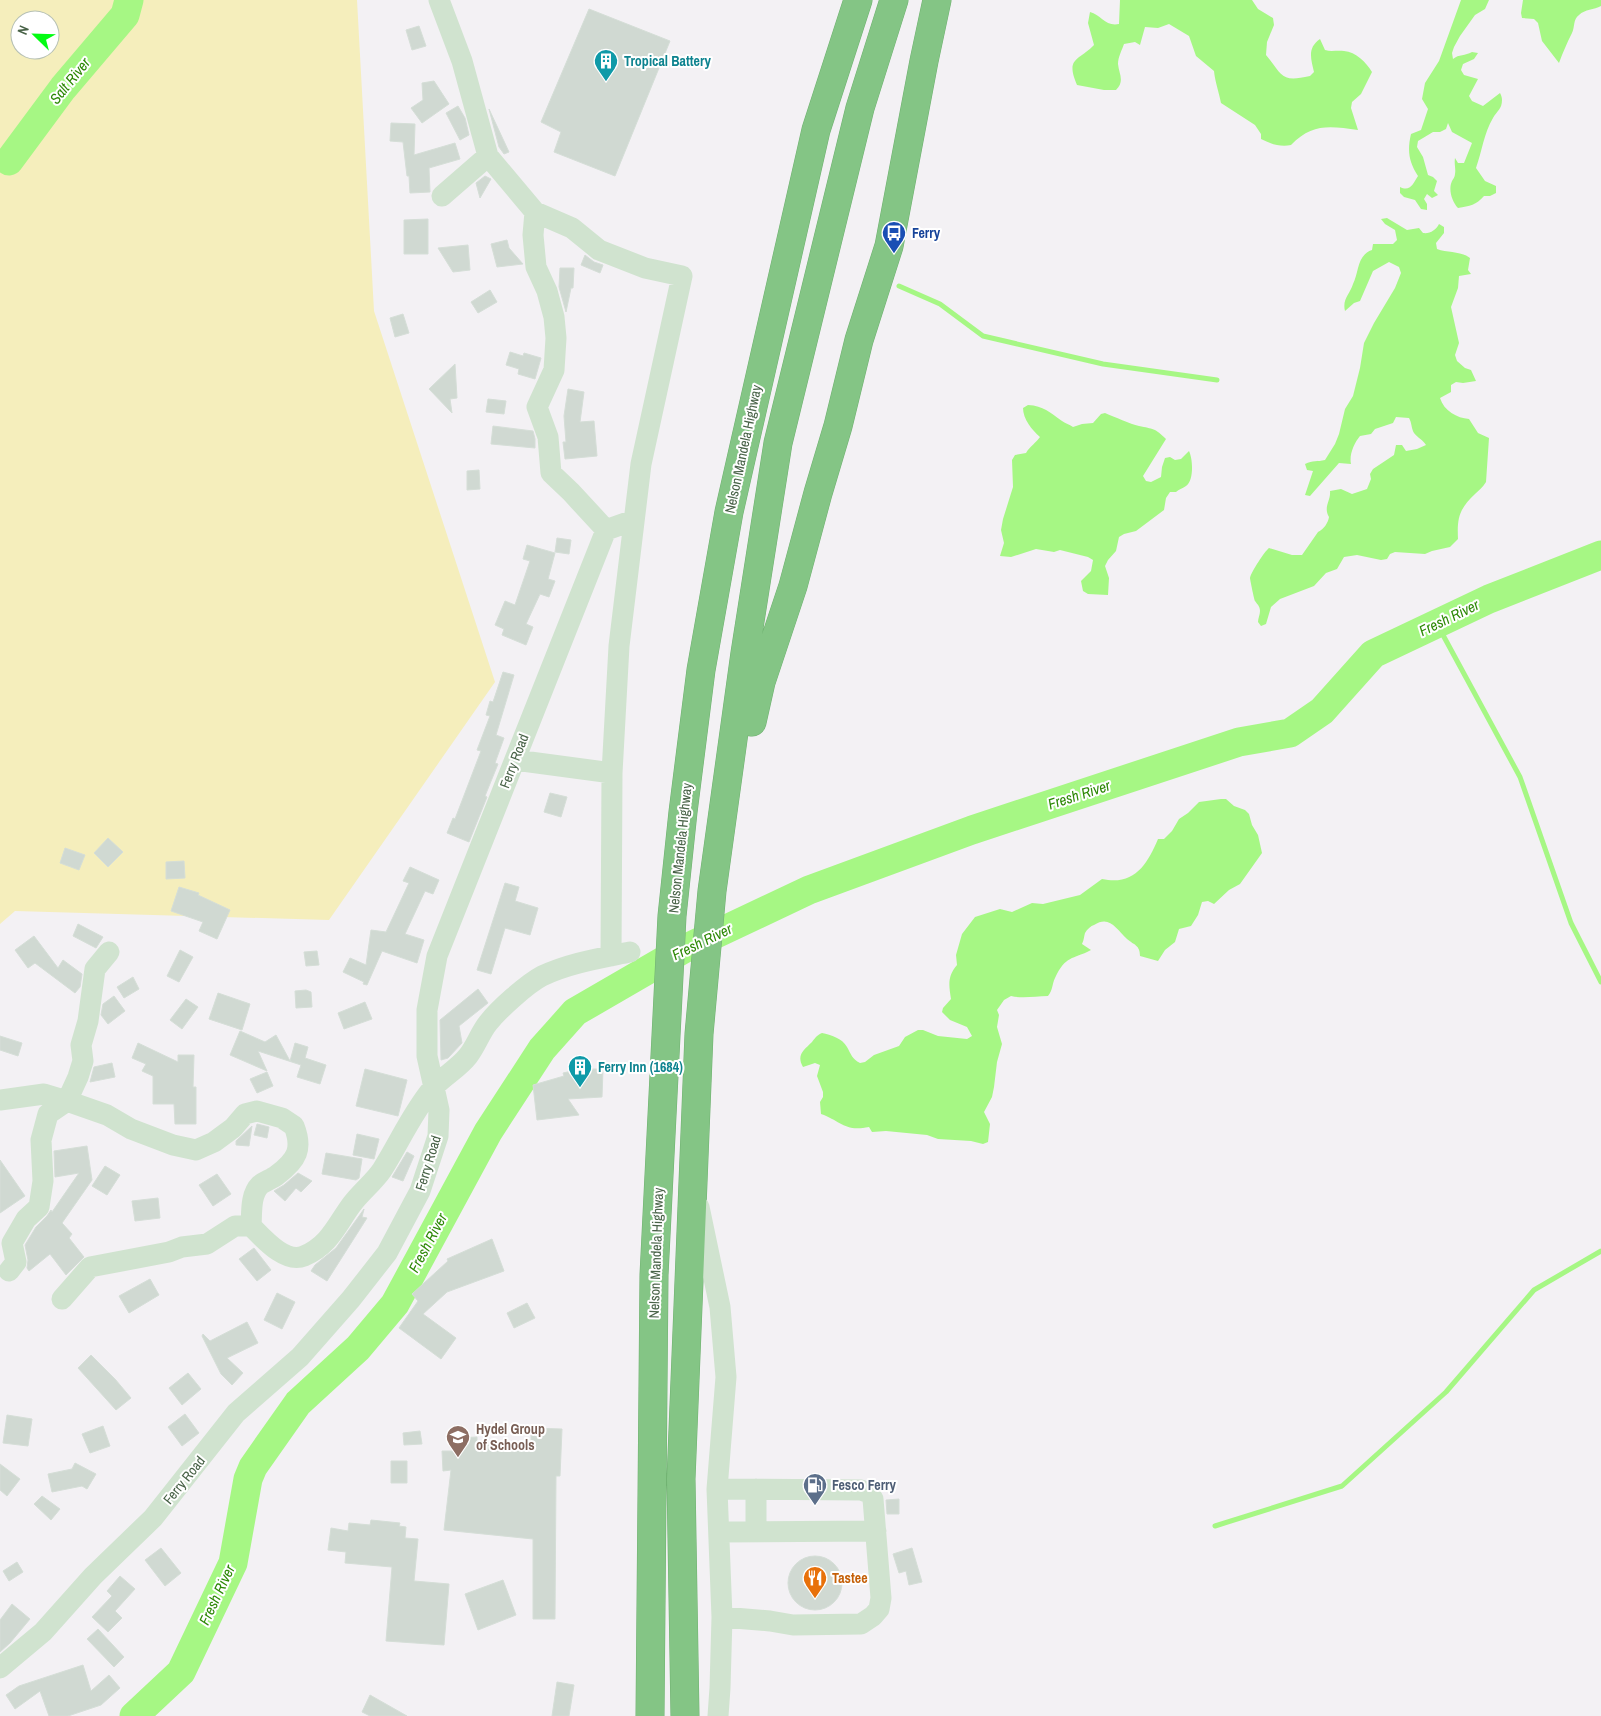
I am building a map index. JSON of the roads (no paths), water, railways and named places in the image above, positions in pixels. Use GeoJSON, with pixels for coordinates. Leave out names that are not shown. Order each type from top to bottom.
{"type":"FeatureCollection","features":[{"type":"Feature","properties":{"kind":"highway","name":"Nelson Mandela Highway"},"geometry":{"type":"LineString","coordinates":[[650,1716],[654,1275],[665,1040],[672,916],[701,670],[729,512],[816,130],[858,0]]}},
{"type":"Feature","properties":{"kind":"highway"},"geometry":{"type":"LineString","coordinates":[[685,1716],[681,1479],[699,1034],[717,848],[778,443],[860,108],[894,0]]}},
{"type":"Feature","properties":{"kind":"highway"},"geometry":{"type":"LineString","coordinates":[[717,848],[742,765],[761,682],[793,586],[838,426],[859,340],[889,246],[937,0]]}},
{"type":"Feature","properties":{"kind":"street"},"geometry":{"type":"LineString","coordinates":[[62,1299],[90,1267],[160,1254],[182,1247],[207,1244],[234,1226],[251,1226],[284,1255],[303,1257],[324,1243],[336,1232],[352,1204],[381,1171],[408,1124],[433,1088],[451,1074],[468,1056],[488,1024],[511,1000],[541,976],[570,966],[621,954],[612,773],[619,646],[641,464],[682,276],[645,268],[599,250],[572,228],[535,212],[488,156],[462,61],[439,0]]}},
{"type":"Feature","properties":{"kind":"street"},"geometry":{"type":"LineString","coordinates":[[442,196],[488,156]]}},
{"type":"Feature","properties":{"kind":"street"},"geometry":{"type":"LineString","coordinates":[[535,212],[533,235],[536,267],[547,292],[554,317],[556,338],[554,370],[537,407],[548,437],[551,473],[572,492],[606,530],[634,520]]}},
{"type":"Feature","properties":{"kind":"street","name":"Ferry Road"},"geometry":{"type":"LineString","coordinates":[[0,1668],[43,1632],[93,1576],[153,1518],[236,1413],[300,1356],[351,1299],[387,1253],[420,1191],[438,1136],[439,1110],[427,1056],[427,1010],[437,956],[606,530]]}},
{"type":"Feature","properties":{"kind":"street"},"geometry":{"type":"LineString","coordinates":[[515,760],[612,773]]}},
{"type":"Feature","properties":{"kind":"street"},"geometry":{"type":"LineString","coordinates":[[9,1271],[16,1262],[12,1243],[26,1219],[39,1207],[43,1181],[41,1140],[48,1114],[68,1101],[84,1061],[81,1045],[88,1021],[95,970],[109,952]]}},
{"type":"Feature","properties":{"kind":"street"},"geometry":{"type":"LineString","coordinates":[[0,1100],[44,1094],[107,1115],[131,1128],[173,1145],[196,1150],[214,1142],[233,1128],[245,1114],[257,1111],[282,1118],[294,1126],[299,1147],[293,1160],[278,1175],[260,1186],[253,1198],[251,1226]]}},
{"type":"Feature","properties":{"kind":"street"},"geometry":{"type":"LineString","coordinates":[[693,1182],[720,1307],[726,1377],[717,1489],[722,1617],[718,1716]]}},
{"type":"Feature","properties":{"kind":"street"},"geometry":{"type":"LineString","coordinates":[[717,1489],[861,1490],[869,1493],[873,1499],[881,1598],[879,1609],[873,1616],[861,1624],[793,1625],[722,1617]]}},
{"type":"Feature","properties":{"kind":"street"},"geometry":{"type":"LineString","coordinates":[[756,1489],[756,1532]]}},
{"type":"Feature","properties":{"kind":"street"},"geometry":{"type":"LineString","coordinates":[[719,1532],[876,1531]]}},
{"type":"Feature","properties":{"kind":"waterway","name":"Salt River"},"geometry":{"type":"LineString","coordinates":[[9,161],[63,88],[125,15],[129,0]]}},
{"type":"Feature","properties":{"kind":"waterway"},"geometry":{"type":"LineString","coordinates":[[899,286],[940,304],[983,336],[1103,364],[1217,380]]}},
{"type":"Feature","properties":{"kind":"waterway","name":"Fresh River"},"geometry":{"type":"LineString","coordinates":[[134,1716],[181,1672],[233,1563],[248,1479],[253,1467],[298,1403],[358,1348],[395,1304],[488,1132],[542,1049],[575,1012],[682,950],[809,890],[972,830],[1239,742],[1290,733],[1322,711],[1373,654],[1489,599],[1601,555]]}},
{"type":"Feature","properties":{"kind":"waterway"},"geometry":{"type":"LineString","coordinates":[[1437,624],[1520,777],[1571,923],[1601,982]]}},
{"type":"Feature","properties":{"kind":"waterway"},"geometry":{"type":"LineString","coordinates":[[1215,1526],[1342,1486],[1446,1392],[1534,1290],[1601,1251]]}},
{"type":"Feature","properties":{"kind":"place","name":"Tropical Battery"},"geometry":{"type":"Point","coordinates":[606,82]}},
{"type":"Feature","properties":{"kind":"place","name":"Ferry"},"geometry":{"type":"Point","coordinates":[894,254]}},
{"type":"Feature","properties":{"kind":"place","name":"Ferry Inn (1684)"},"geometry":{"type":"Point","coordinates":[580,1088]}},
{"type":"Feature","properties":{"kind":"place","name":"Hydel Group of Schools"},"geometry":{"type":"Point","coordinates":[458,1458]}},
{"type":"Feature","properties":{"kind":"place","name":"Fesco Ferry"},"geometry":{"type":"Point","coordinates":[815,1506]}},
{"type":"Feature","properties":{"kind":"place","name":"Tastee"},"geometry":{"type":"Point","coordinates":[815,1599]}}]}
